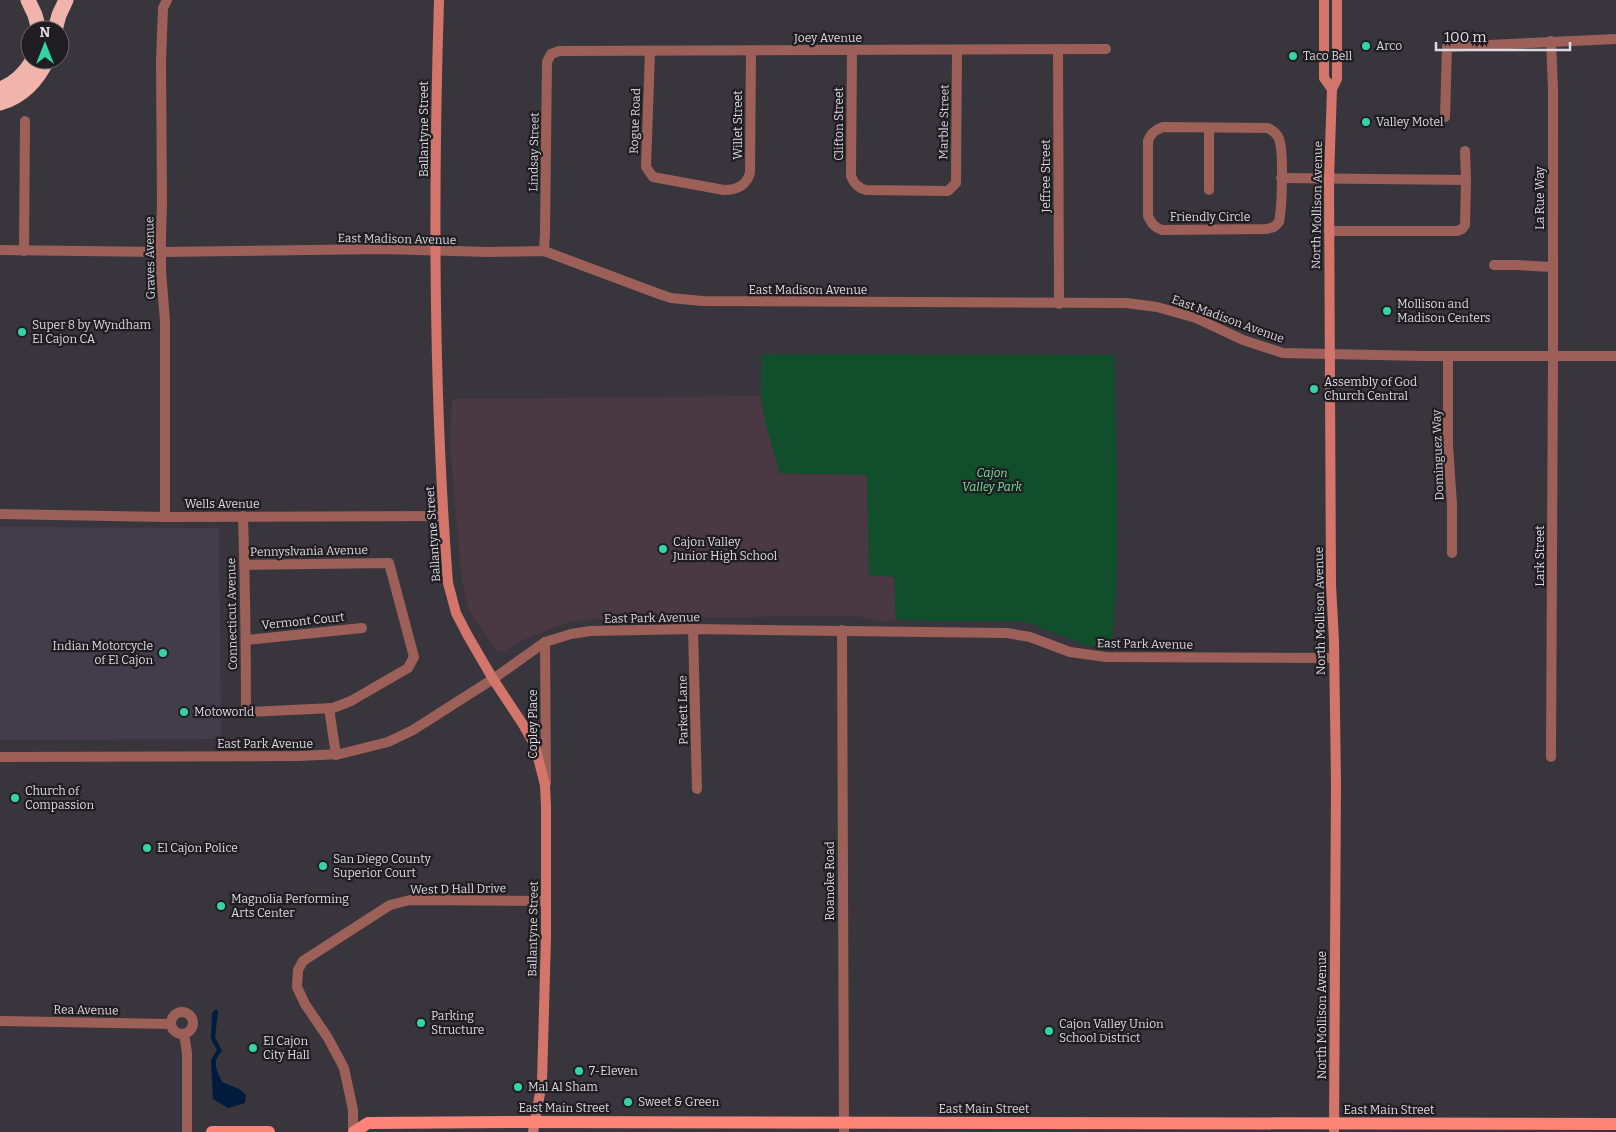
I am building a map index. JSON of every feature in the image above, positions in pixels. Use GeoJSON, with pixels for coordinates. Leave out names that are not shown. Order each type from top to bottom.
{"type":"FeatureCollection","features":[{"type":"Feature","properties":{"kind":"highway"},"geometry":{"type":"LineString","coordinates":[[28,0],[37,20]]}},
{"type":"Feature","properties":{"kind":"highway"},"geometry":{"type":"LineString","coordinates":[[58,20],[66,0]]}},
{"type":"Feature","properties":{"kind":"highway"},"geometry":{"type":"LineString","coordinates":[[0,89],[13,83],[25,70]]}},
{"type":"Feature","properties":{"kind":"highway"},"geometry":{"type":"LineString","coordinates":[[0,103],[15,97],[31,85],[42,70]]}},
{"type":"Feature","properties":{"kind":"main road","name":"Ballantyne Street"},"geometry":{"type":"LineString","coordinates":[[439,0],[436,113],[436,378],[448,583],[456,612],[493,679],[535,746],[545,785],[546,901],[542,1082],[534,1127]]}},
{"type":"Feature","properties":{"kind":"main road","name":"North Mollison Avenue"},"geometry":{"type":"LineString","coordinates":[[1324,0],[1324,78],[1332,89]]}},
{"type":"Feature","properties":{"kind":"main road","name":"North Mollison Avenue"},"geometry":{"type":"LineString","coordinates":[[1334,1128],[1336,784],[1331,585],[1329,179],[1332,89],[1337,79],[1337,0]]}},
{"type":"Feature","properties":{"kind":"main road"},"geometry":{"type":"LineString","coordinates":[[1324,45],[1329,50],[1333,65],[1337,66]]}},
{"type":"Feature","properties":{"kind":"main road","name":"East Main Street"},"geometry":{"type":"LineString","coordinates":[[354,1132],[368,1123],[654,1128],[1334,1128],[1616,1124]]}},
{"type":"Feature","properties":{"kind":"main road"},"geometry":{"type":"LineString","coordinates":[[212,1132],[269,1132]]}},
{"type":"Feature","properties":{"kind":"street","name":"Graves Avenue"},"geometry":{"type":"LineString","coordinates":[[165,517],[165,322],[161,252],[161,61],[163,8],[167,0]]}},
{"type":"Feature","properties":{"kind":"street"},"geometry":{"type":"LineString","coordinates":[[1444,117],[1447,47],[1616,39]]}},
{"type":"Feature","properties":{"kind":"street","name":"La Rue Way"},"geometry":{"type":"LineString","coordinates":[[1551,41],[1553,89],[1553,356]]}},
{"type":"Feature","properties":{"kind":"street","name":"Jeffree Street"},"geometry":{"type":"LineString","coordinates":[[1058,49],[1059,304]]}},
{"type":"Feature","properties":{"kind":"street","name":"Joey Avenue"},"geometry":{"type":"LineString","coordinates":[[551,54],[560,51],[1106,49]]}},
{"type":"Feature","properties":{"kind":"street","name":"Clifton Street"},"geometry":{"type":"LineString","coordinates":[[852,50],[851,176],[853,182],[860,189],[866,190],[948,191]]}},
{"type":"Feature","properties":{"kind":"street","name":"Marble Street"},"geometry":{"type":"LineString","coordinates":[[948,191],[956,183],[957,50]]}},
{"type":"Feature","properties":{"kind":"street","name":"Rogue Road"},"geometry":{"type":"LineString","coordinates":[[650,51],[646,167],[653,177],[732,190]]}},
{"type":"Feature","properties":{"kind":"street","name":"Willet Street"},"geometry":{"type":"LineString","coordinates":[[732,190],[744,185],[750,173],[751,51]]}},
{"type":"Feature","properties":{"kind":"street","name":"Lindsay Street"},"geometry":{"type":"LineString","coordinates":[[544,251],[546,233],[547,62],[551,54]]}},
{"type":"Feature","properties":{"kind":"street"},"geometry":{"type":"LineString","coordinates":[[24,252],[25,121]]}},
{"type":"Feature","properties":{"kind":"street","name":"Friendly Circle"},"geometry":{"type":"LineString","coordinates":[[1163,127],[1209,128],[1268,128],[1277,134],[1280,140],[1281,213],[1280,222],[1274,227],[1267,229],[1162,230],[1156,228],[1152,223],[1148,216],[1148,142],[1150,136],[1154,130],[1163,127]]}},
{"type":"Feature","properties":{"kind":"street"},"geometry":{"type":"LineString","coordinates":[[1209,128],[1210,190]]}},
{"type":"Feature","properties":{"kind":"street"},"geometry":{"type":"LineString","coordinates":[[1329,231],[1457,231],[1462,229],[1465,224],[1465,151]]}},
{"type":"Feature","properties":{"kind":"street"},"geometry":{"type":"LineString","coordinates":[[1281,178],[1466,180]]}},
{"type":"Feature","properties":{"kind":"street","name":"East Madison Avenue"},"geometry":{"type":"LineString","coordinates":[[0,250],[24,252],[383,249],[479,252],[544,251],[671,298],[702,302],[1126,303],[1157,306],[1196,318],[1244,340],[1284,353],[1329,355],[1616,356]]}},
{"type":"Feature","properties":{"kind":"street"},"geometry":{"type":"LineString","coordinates":[[1494,265],[1552,267]]}},
{"type":"Feature","properties":{"kind":"street","name":"Dominguez Way"},"geometry":{"type":"LineString","coordinates":[[1448,356],[1448,445],[1452,504],[1452,553]]}},
{"type":"Feature","properties":{"kind":"street","name":"Lark Street"},"geometry":{"type":"LineString","coordinates":[[1551,757],[1553,356]]}},
{"type":"Feature","properties":{"kind":"street","name":"Wells Avenue"},"geometry":{"type":"LineString","coordinates":[[0,514],[165,517],[443,516]]}},
{"type":"Feature","properties":{"kind":"street","name":"Connecticut Avenue"},"geometry":{"type":"LineString","coordinates":[[243,516],[246,712],[329,708]]}},
{"type":"Feature","properties":{"kind":"street","name":"Pennyslvania Avenue"},"geometry":{"type":"LineString","coordinates":[[244,565],[389,563],[414,657],[408,668],[350,701],[329,708]]}},
{"type":"Feature","properties":{"kind":"street","name":"Vermont Court"},"geometry":{"type":"LineString","coordinates":[[246,640],[362,628]]}},
{"type":"Feature","properties":{"kind":"street","name":"East Park Avenue"},"geometry":{"type":"LineString","coordinates":[[0,756],[336,755],[388,742],[412,730],[493,679],[545,642],[567,635],[590,631],[693,629],[1007,633],[1030,637],[1070,652],[1106,657],[1334,658]]}},
{"type":"Feature","properties":{"kind":"street","name":"Parkett Lane"},"geometry":{"type":"LineString","coordinates":[[693,629],[697,789]]}},
{"type":"Feature","properties":{"kind":"street","name":"Roanoke Road"},"geometry":{"type":"LineString","coordinates":[[842,630],[844,1128]]}},
{"type":"Feature","properties":{"kind":"street","name":"Copley Place"},"geometry":{"type":"LineString","coordinates":[[545,642],[546,806]]}},
{"type":"Feature","properties":{"kind":"street"},"geometry":{"type":"LineString","coordinates":[[329,708],[336,755]]}},
{"type":"Feature","properties":{"kind":"street","name":"West D Hall Drive"},"geometry":{"type":"LineString","coordinates":[[354,1132],[353,1110],[344,1068],[328,1038],[304,1004],[297,987],[298,970],[303,961],[390,905],[410,900],[546,901]]}},
{"type":"Feature","properties":{"kind":"street"},"geometry":{"type":"LineString","coordinates":[[183,1012],[190,1015],[193,1021],[192,1028],[184,1034],[174,1031],[171,1024],[172,1018],[183,1012]]}},
{"type":"Feature","properties":{"kind":"street","name":"Rea Avenue"},"geometry":{"type":"LineString","coordinates":[[0,1021],[171,1024]]}},
{"type":"Feature","properties":{"kind":"street"},"geometry":{"type":"LineString","coordinates":[[184,1034],[187,1053],[188,1132]]}},
{"type":"Feature","properties":{"kind":"shaded area","name":"Cajon Valley Junior High School"},"geometry":{"type":"Polygon","coordinates":[[[761,396],[766,425],[780,473],[867,475],[869,575],[894,577],[896,619],[883,622],[857,616],[593,619],[569,622],[523,640],[505,652],[497,651],[469,611],[462,582],[450,445],[452,399],[761,396]]]}},
{"type":"Feature","properties":{"kind":"shaded area"},"geometry":{"type":"Polygon","coordinates":[[[0,527],[219,528],[221,739],[0,740],[0,527]]]}},
{"type":"Feature","properties":{"kind":"green space","name":"Cajon Valley Park"},"geometry":{"type":"Polygon","coordinates":[[[762,354],[1114,355],[1117,533],[1116,592],[1112,649],[1086,645],[1023,621],[922,621],[896,619],[894,577],[869,575],[867,475],[780,473],[766,425],[761,396],[762,354]]]}},
{"type":"Feature","properties":{"kind":"water"},"geometry":{"type":"Polygon","coordinates":[[[216,1009],[218,1011],[215,1037],[222,1051],[217,1059],[217,1070],[222,1082],[239,1089],[246,1095],[245,1103],[228,1108],[213,1099],[211,1060],[217,1050],[211,1039],[212,1013],[216,1009]]]}},
{"type":"Feature","properties":{"kind":"place","name":"Arco"},"geometry":{"type":"Point","coordinates":[1366,46]}},
{"type":"Feature","properties":{"kind":"place","name":"Taco Bell"},"geometry":{"type":"Point","coordinates":[1293,56]}},
{"type":"Feature","properties":{"kind":"place","name":"Valley Motel"},"geometry":{"type":"Point","coordinates":[1366,122]}},
{"type":"Feature","properties":{"kind":"place","name":"Mollison and Madison Centers"},"geometry":{"type":"Point","coordinates":[1387,311]}},
{"type":"Feature","properties":{"kind":"place","name":"Super 8 by Wyndham El Cajon CA"},"geometry":{"type":"Point","coordinates":[22,332]}},
{"type":"Feature","properties":{"kind":"place","name":"Assembly of God Church Central"},"geometry":{"type":"Point","coordinates":[1314,389]}},
{"type":"Feature","properties":{"kind":"place","name":"Cajon Valley Junior High School"},"geometry":{"type":"Point","coordinates":[663,549]}},
{"type":"Feature","properties":{"kind":"place","name":"Indian Motorcycle of El Cajon"},"geometry":{"type":"Point","coordinates":[163,653]}},
{"type":"Feature","properties":{"kind":"place","name":"Motoworld"},"geometry":{"type":"Point","coordinates":[184,712]}},
{"type":"Feature","properties":{"kind":"place","name":"Church of Compassion"},"geometry":{"type":"Point","coordinates":[15,798]}},
{"type":"Feature","properties":{"kind":"place","name":"El Cajon Police"},"geometry":{"type":"Point","coordinates":[147,848]}},
{"type":"Feature","properties":{"kind":"place","name":"San Diego County Superior Court"},"geometry":{"type":"Point","coordinates":[323,866]}},
{"type":"Feature","properties":{"kind":"place","name":"Magnolia Performing Arts Center"},"geometry":{"type":"Point","coordinates":[221,906]}},
{"type":"Feature","properties":{"kind":"place","name":"Parking Structure"},"geometry":{"type":"Point","coordinates":[421,1023]}},
{"type":"Feature","properties":{"kind":"place","name":"Cajon Valley Union School District"},"geometry":{"type":"Point","coordinates":[1049,1031]}},
{"type":"Feature","properties":{"kind":"place","name":"El Cajon City Hall"},"geometry":{"type":"Point","coordinates":[253,1048]}},
{"type":"Feature","properties":{"kind":"place","name":"7-Eleven"},"geometry":{"type":"Point","coordinates":[579,1071]}},
{"type":"Feature","properties":{"kind":"place","name":"Mal Al Sham"},"geometry":{"type":"Point","coordinates":[518,1087]}},
{"type":"Feature","properties":{"kind":"place","name":"Sweet & Green"},"geometry":{"type":"Point","coordinates":[628,1102]}}]}
